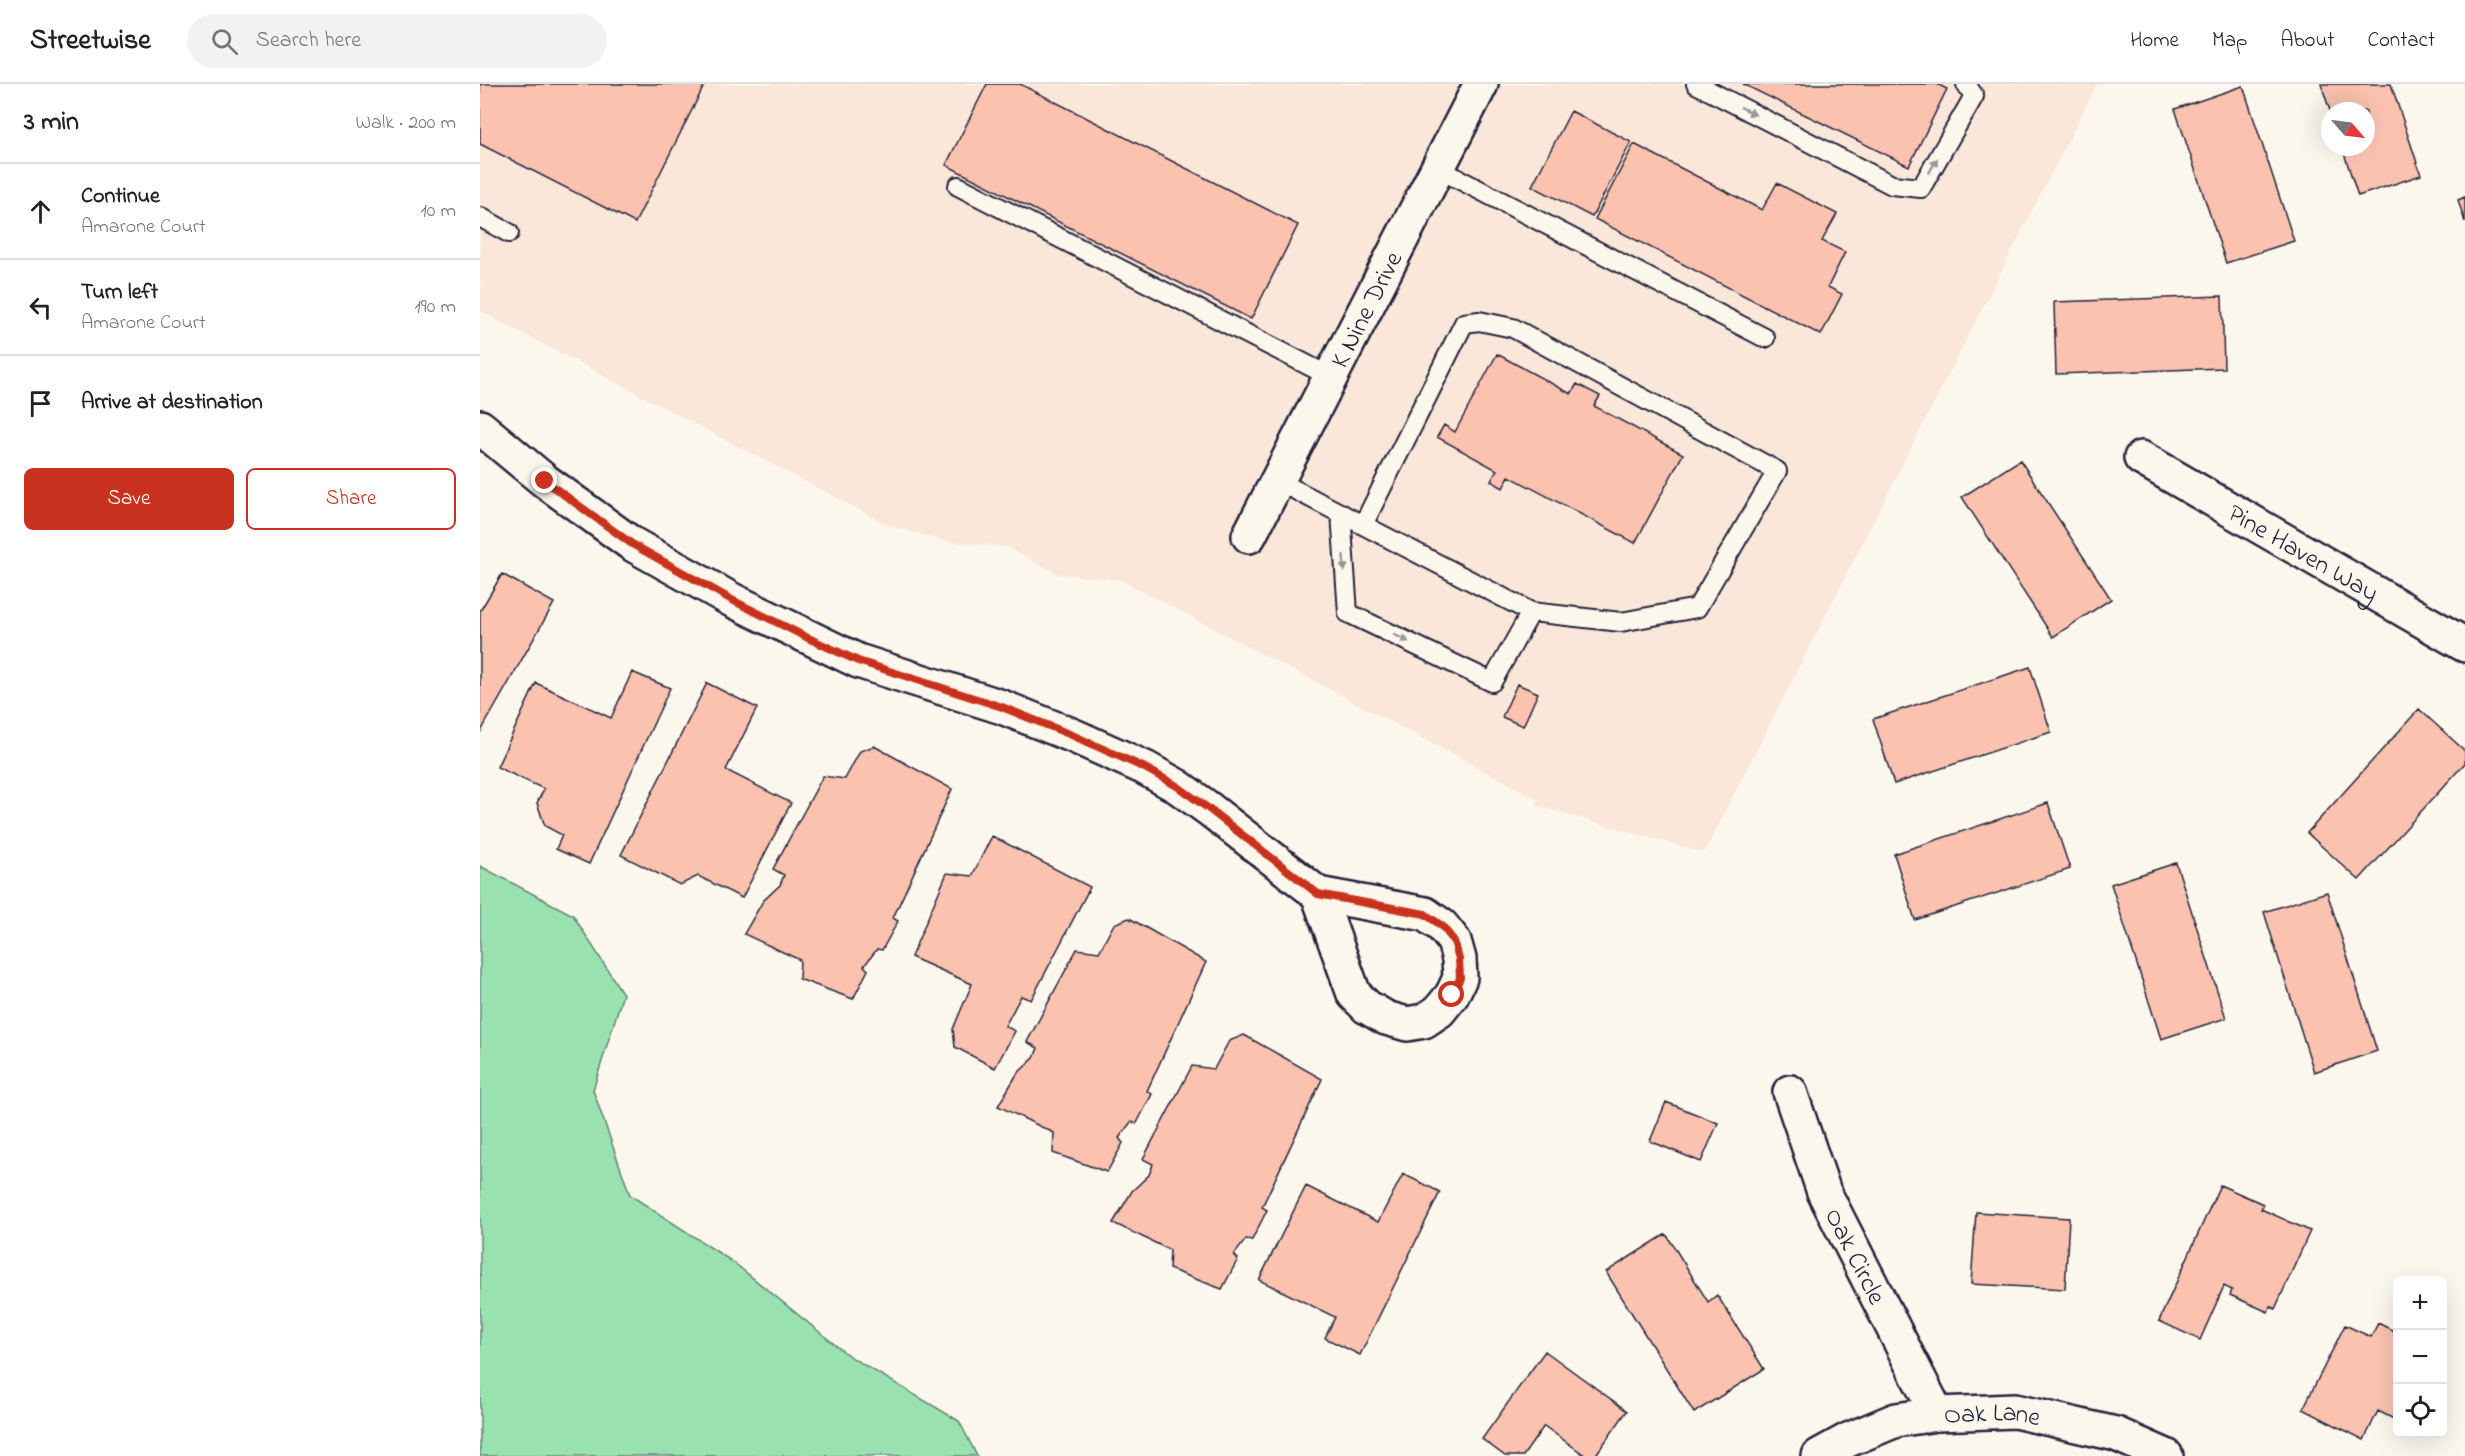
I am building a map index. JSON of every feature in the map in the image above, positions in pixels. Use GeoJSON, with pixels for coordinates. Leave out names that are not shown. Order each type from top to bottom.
{"type":"FeatureCollection","features":[{"type":"Feature","properties":{"kind":"street","name":"K Nine Drive"},"geometry":{"type":"LineString","coordinates":[[1249,536],[1329,376],[1439,169],[1481,84]]}},
{"type":"Feature","properties":{"kind":"street"},"geometry":{"type":"LineString","coordinates":[[480,427],[545,481],[632,544],[722,595],[858,661],[1002,707],[1145,768],[1177,786],[1209,809],[1318,894],[1425,914],[1442,926],[1454,941],[1459,959],[1460,978],[1452,995],[1439,1011],[1424,1021],[1407,1024],[1386,1018],[1367,1007],[1354,994],[1318,894]]}},
{"type":"Feature","properties":{"kind":"street","name":"Pine Haven Way"},"geometry":{"type":"LineString","coordinates":[[2141,458],[2465,645]]}},
{"type":"Feature","properties":{"kind":"street","name":"Oak Circle"},"geometry":{"type":"LineString","coordinates":[[1790,1092],[1824,1192],[1937,1414]]}},
{"type":"Feature","properties":{"kind":"street","name":"Oak Lane"},"geometry":{"type":"LineString","coordinates":[[1819,1456],[1848,1440],[1896,1420],[1937,1414],[2015,1411],[2116,1434],[2166,1456]]}},
{"type":"Feature","properties":{"kind":"lane"},"geometry":{"type":"LineString","coordinates":[[1696,84],[1892,185],[1920,188],[1974,96],[1966,84]]}},
{"type":"Feature","properties":{"kind":"lane"},"geometry":{"type":"LineString","coordinates":[[1439,169],[1765,338]]}},
{"type":"Feature","properties":{"kind":"lane"},"geometry":{"type":"LineString","coordinates":[[958,186],[1329,376]]}},
{"type":"Feature","properties":{"kind":"lane"},"geometry":{"type":"LineString","coordinates":[[480,217],[509,232]]}},
{"type":"Feature","properties":{"kind":"lane"},"geometry":{"type":"LineString","coordinates":[[1278,481],[1531,612],[1621,622],[1697,608],[1777,471],[1513,328],[1479,321],[1464,323],[1364,525]]}},
{"type":"Feature","properties":{"kind":"lane"},"geometry":{"type":"LineString","coordinates":[[1341,513],[1348,613],[1492,682],[1531,612]]}},
{"type":"Feature","properties":{"kind":"shaded area"},"geometry":{"type":"Polygon","coordinates":[[[480,84],[2097,84],[1704,853],[1537,806],[1536,798],[1121,580],[1058,574],[1006,547],[943,541],[886,524],[480,311],[480,84]]]}},
{"type":"Feature","properties":{"kind":"green space"},"geometry":{"type":"Polygon","coordinates":[[[480,866],[573,915],[623,994],[593,1090],[630,1195],[733,1262],[849,1356],[959,1421],[977,1456],[480,1456],[480,866]]]}},
{"type":"Feature","properties":{"kind":"building"},"geometry":{"type":"Polygon","coordinates":[[[480,84],[705,84],[635,223],[480,144],[480,84]]]}},
{"type":"Feature","properties":{"kind":"building"},"geometry":{"type":"Polygon","coordinates":[[[987,84],[1020,84],[1298,225],[1251,319],[946,165],[987,84]]]}},
{"type":"Feature","properties":{"kind":"building"},"geometry":{"type":"Polygon","coordinates":[[[1743,84],[1937,84],[1947,89],[1909,166],[1743,84]]]}},
{"type":"Feature","properties":{"kind":"building"},"geometry":{"type":"Polygon","coordinates":[[[2321,84],[2391,84],[2421,175],[2358,196],[2345,156],[2375,156],[2375,102],[2327,102],[2321,84]]]}},
{"type":"Feature","properties":{"kind":"building"},"geometry":{"type":"Polygon","coordinates":[[[2243,86],[2294,241],[2226,263],[2175,109],[2243,86]]]}},
{"type":"Feature","properties":{"kind":"building"},"geometry":{"type":"Polygon","coordinates":[[[1571,111],[1631,142],[1592,217],[1532,186],[1571,111]]]}},
{"type":"Feature","properties":{"kind":"building"},"geometry":{"type":"Polygon","coordinates":[[[1634,144],[1762,210],[1777,183],[1837,214],[1822,241],[1845,252],[1828,287],[1842,294],[1821,335],[1595,219],[1634,144]]]}},
{"type":"Feature","properties":{"kind":"building"},"geometry":{"type":"Polygon","coordinates":[[[2465,197],[2465,222],[2458,200],[2465,197]]]}},
{"type":"Feature","properties":{"kind":"building"},"geometry":{"type":"Polygon","coordinates":[[[2222,296],[2224,368],[2056,374],[2054,302],[2222,296]]]}},
{"type":"Feature","properties":{"kind":"building"},"geometry":{"type":"Polygon","coordinates":[[[1497,354],[1571,394],[1577,384],[1600,396],[1594,406],[1683,454],[1635,543],[1509,476],[1503,488],[1491,481],[1497,470],[1437,437],[1444,425],[1455,432],[1497,354]]]}},
{"type":"Feature","properties":{"kind":"building"},"geometry":{"type":"Polygon","coordinates":[[[2020,460],[2111,599],[2053,637],[1962,497],[2020,460]]]}},
{"type":"Feature","properties":{"kind":"building"},"geometry":{"type":"Polygon","coordinates":[[[502,574],[554,603],[480,733],[480,611],[502,574]]]}},
{"type":"Feature","properties":{"kind":"building"},"geometry":{"type":"Polygon","coordinates":[[[2030,667],[2051,732],[1894,784],[1873,719],[2030,667]]]}},
{"type":"Feature","properties":{"kind":"building"},"geometry":{"type":"Polygon","coordinates":[[[632,672],[670,688],[589,864],[556,849],[562,835],[545,826],[537,803],[544,789],[497,767],[536,683],[611,718],[632,672]]]}},
{"type":"Feature","properties":{"kind":"building"},"geometry":{"type":"Polygon","coordinates":[[[707,683],[757,708],[726,770],[791,803],[742,898],[698,876],[680,885],[621,855],[707,683]]]}},
{"type":"Feature","properties":{"kind":"building"},"geometry":{"type":"Polygon","coordinates":[[[1517,684],[1538,693],[1523,726],[1502,717],[1517,684]]]}},
{"type":"Feature","properties":{"kind":"building"},"geometry":{"type":"Polygon","coordinates":[[[2419,709],[2465,751],[2465,763],[2359,880],[2307,833],[2419,709]]]}},
{"type":"Feature","properties":{"kind":"building"},"geometry":{"type":"Polygon","coordinates":[[[874,746],[952,789],[893,918],[898,921],[882,950],[877,949],[864,966],[868,970],[853,999],[799,979],[800,960],[744,934],[763,901],[780,885],[784,875],[773,869],[823,776],[845,779],[860,751],[874,746]]]}},
{"type":"Feature","properties":{"kind":"building"},"geometry":{"type":"Polygon","coordinates":[[[2048,803],[2070,869],[1915,920],[1894,854],[2048,803]]]}},
{"type":"Feature","properties":{"kind":"building"},"geometry":{"type":"Polygon","coordinates":[[[992,836],[1090,887],[1031,1000],[1021,996],[1005,1026],[1015,1031],[995,1068],[955,1047],[953,1029],[972,984],[911,957],[947,873],[972,876],[992,836]]]}},
{"type":"Feature","properties":{"kind":"building"},"geometry":{"type":"Polygon","coordinates":[[[2176,863],[2226,1018],[2161,1039],[2111,884],[2176,863]]]}},
{"type":"Feature","properties":{"kind":"building"},"geometry":{"type":"Polygon","coordinates":[[[2327,892],[2377,1051],[2314,1072],[2264,912],[2327,892]]]}},
{"type":"Feature","properties":{"kind":"building"},"geometry":{"type":"Polygon","coordinates":[[[1129,918],[1206,962],[1147,1091],[1152,1094],[1137,1123],[1131,1122],[1119,1138],[1123,1143],[1107,1172],[1053,1153],[1054,1133],[998,1106],[1017,1074],[1034,1058],[1038,1048],[1027,1042],[1077,949],[1099,952],[1114,924],[1129,918]]]}},
{"type":"Feature","properties":{"kind":"building"},"geometry":{"type":"Polygon","coordinates":[[[1244,1035],[1322,1079],[1262,1207],[1267,1210],[1252,1240],[1246,1239],[1234,1255],[1238,1259],[1222,1289],[1169,1269],[1170,1250],[1113,1223],[1132,1191],[1149,1175],[1153,1164],[1143,1159],[1192,1066],[1214,1069],[1229,1041],[1244,1035]]]}},
{"type":"Feature","properties":{"kind":"building"},"geometry":{"type":"Polygon","coordinates":[[[1666,1102],[1718,1123],[1701,1162],[1650,1141],[1666,1102]]]}},
{"type":"Feature","properties":{"kind":"building"},"geometry":{"type":"Polygon","coordinates":[[[1403,1174],[1440,1192],[1360,1355],[1325,1338],[1335,1317],[1259,1280],[1306,1186],[1378,1222],[1403,1174]]]}},
{"type":"Feature","properties":{"kind":"building"},"geometry":{"type":"Polygon","coordinates":[[[2220,1185],[2263,1204],[2261,1209],[2310,1231],[2275,1309],[2270,1306],[2268,1312],[2230,1295],[2232,1290],[2224,1286],[2200,1340],[2159,1321],[2220,1185]]]}},
{"type":"Feature","properties":{"kind":"building"},"geometry":{"type":"Polygon","coordinates":[[[1976,1212],[2069,1218],[2065,1289],[1971,1284],[1976,1212]]]}},
{"type":"Feature","properties":{"kind":"building"},"geometry":{"type":"Polygon","coordinates":[[[1666,1234],[1708,1302],[1717,1295],[1764,1369],[1694,1413],[1606,1272],[1666,1234]]]}},
{"type":"Feature","properties":{"kind":"building"},"geometry":{"type":"Polygon","coordinates":[[[2378,1323],[2393,1330],[2393,1418],[2378,1411],[2364,1440],[2303,1409],[2345,1325],[2371,1337],[2378,1323]]]}},
{"type":"Feature","properties":{"kind":"building"},"geometry":{"type":"Polygon","coordinates":[[[1545,1351],[1627,1411],[1595,1456],[1586,1456],[1544,1426],[1523,1456],[1505,1456],[1482,1439],[1545,1351]]]}},
{"type":"Feature","properties":{"kind":"route"},"geometry":{"type":"LineString","coordinates":[[545,481],[632,544],[732,600],[808,638],[858,661],[1002,707],[1145,768],[1177,786],[1209,809],[1318,894],[1425,914],[1442,926],[1454,941],[1459,959],[1460,978],[1452,995]]}}]}
